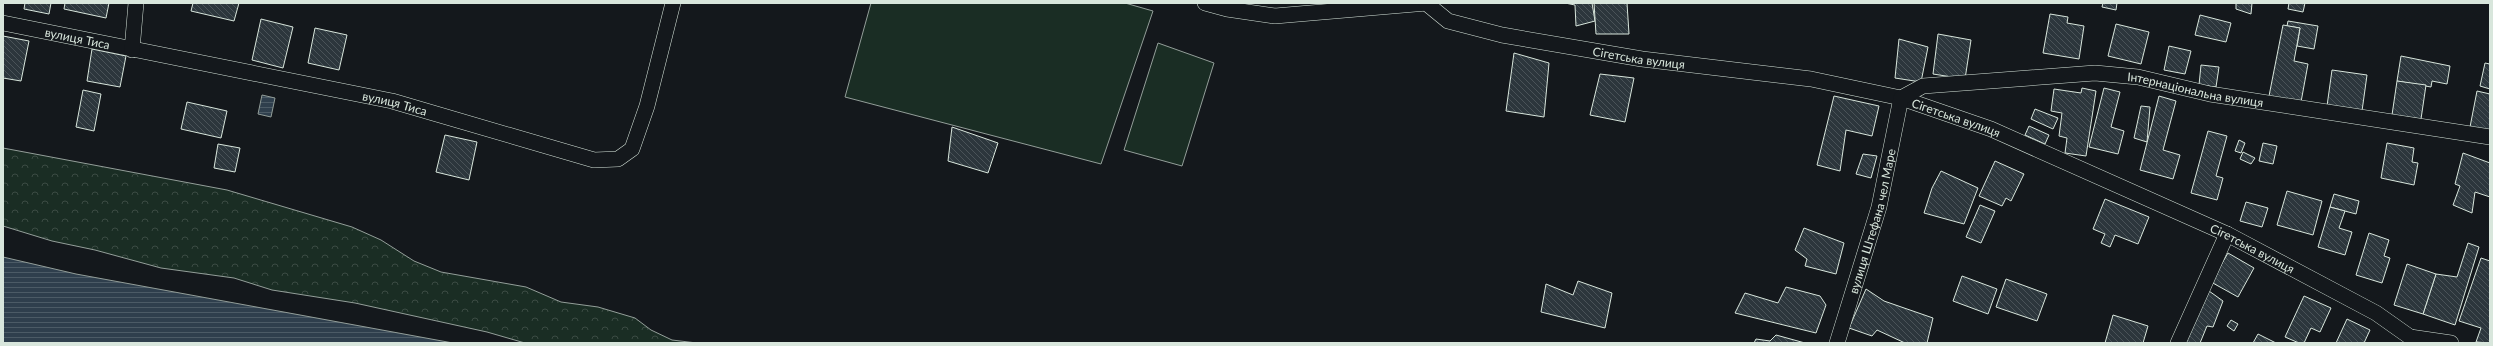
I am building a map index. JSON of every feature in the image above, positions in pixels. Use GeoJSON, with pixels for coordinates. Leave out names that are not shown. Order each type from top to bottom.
{"type":"FeatureCollection","features":[{"type":"Feature","properties":{"kind":"street"},"geometry":{"type":"LineString","coordinates":[[132,50],[136,3]]}},
{"type":"Feature","properties":{"kind":"street","name":"вулиця Тиса"},"geometry":{"type":"LineString","coordinates":[[3,23],[392,101],[594,160],[618,159],[632,149],[647,106],[673,3]]}},
{"type":"Feature","properties":{"kind":"street"},"geometry":{"type":"LineString","coordinates":[[1205,3],[1227,9],[1275,16],[1426,3]]}},
{"type":"Feature","properties":{"kind":"street","name":"Сігетська вулиця"},"geometry":{"type":"LineString","coordinates":[[1426,3],[1448,21],[1502,35],[1642,59],[1811,79],[1901,98],[1991,129],[2227,234],[2376,313],[2409,340],[2451,343]]}},
{"type":"Feature","properties":{"kind":"street","name":"Інтернаціональна вулиця"},"geometry":{"type":"LineString","coordinates":[[1901,98],[1923,86],[2095,73],[2138,77],[2210,94],[2490,137]]}},
{"type":"Feature","properties":{"kind":"street","name":"вулиця Штефана чел Маре"},"geometry":{"type":"LineString","coordinates":[[1837,343],[1879,207],[1901,98]]}},
{"type":"Feature","properties":{"kind":"street"},"geometry":{"type":"LineString","coordinates":[[2178,343],[2227,234]]}},
{"type":"Feature","properties":{"kind":"green space"},"geometry":{"type":"Polygon","coordinates":[[[871,3],[1125,3],[1153,11],[1101,164],[845,97],[871,3]]]}},
{"type":"Feature","properties":{"kind":"green space"},"geometry":{"type":"Polygon","coordinates":[[[1158,43],[1214,63],[1182,166],[1124,150],[1158,43]]]}},
{"type":"Feature","properties":{"kind":"green space"},"geometry":{"type":"Polygon","coordinates":[[[3,148],[227,190],[352,227],[381,240],[414,261],[441,272],[526,287],[561,302],[598,307],[635,318],[651,330],[672,340],[697,343],[525,343],[487,332],[355,303],[272,290],[234,278],[161,268],[95,250],[52,241],[3,226],[3,148]]]}},
{"type":"Feature","properties":{"kind":"water"},"geometry":{"type":"Polygon","coordinates":[[[262,95],[275,98],[271,117],[258,114],[262,95]]]}},
{"type":"Feature","properties":{"kind":"water"},"geometry":{"type":"Polygon","coordinates":[[[3,257],[76,274],[453,343],[3,343],[3,257]]]}},
{"type":"Feature","properties":{"kind":"building"},"geometry":{"type":"Polygon","coordinates":[[[25,3],[51,3],[49,14],[24,9],[25,3]]]}},
{"type":"Feature","properties":{"kind":"building"},"geometry":{"type":"Polygon","coordinates":[[[65,3],[109,3],[106,18],[64,9],[65,3]]]}},
{"type":"Feature","properties":{"kind":"building"},"geometry":{"type":"Polygon","coordinates":[[[193,3],[239,3],[234,21],[191,11],[193,3]]]}},
{"type":"Feature","properties":{"kind":"building"},"geometry":{"type":"Polygon","coordinates":[[[1565,3],[1592,3],[1595,21],[1576,26],[1575,5],[1565,3]]]}},
{"type":"Feature","properties":{"kind":"building"},"geometry":{"type":"Polygon","coordinates":[[[1594,3],[1627,3],[1629,34],[1596,34],[1594,3]]]}},
{"type":"Feature","properties":{"kind":"building"},"geometry":{"type":"Polygon","coordinates":[[[2103,3],[2117,3],[2116,10],[2102,7],[2103,3]]]}},
{"type":"Feature","properties":{"kind":"building"},"geometry":{"type":"Polygon","coordinates":[[[2236,3],[2252,3],[2251,14],[2236,9],[2236,3]]]}},
{"type":"Feature","properties":{"kind":"building"},"geometry":{"type":"Polygon","coordinates":[[[2289,3],[2305,3],[2303,12],[2288,9],[2289,3]]]}},
{"type":"Feature","properties":{"kind":"building"},"geometry":{"type":"Polygon","coordinates":[[[2050,14],[2068,17],[2067,23],[2084,26],[2079,59],[2043,53],[2050,14]]]}},
{"type":"Feature","properties":{"kind":"building"},"geometry":{"type":"Polygon","coordinates":[[[2200,15],[2231,23],[2226,42],[2195,35],[2200,15]]]}},
{"type":"Feature","properties":{"kind":"building"},"geometry":{"type":"Polygon","coordinates":[[[261,19],[293,27],[283,68],[252,60],[261,19]]]}},
{"type":"Feature","properties":{"kind":"building"},"geometry":{"type":"Polygon","coordinates":[[[2288,21],[2318,26],[2314,49],[2297,46],[2300,28],[2287,26],[2288,21]]]}},
{"type":"Feature","properties":{"kind":"building"},"geometry":{"type":"Polygon","coordinates":[[[2116,24],[2149,32],[2141,64],[2108,56],[2116,24]]]}},
{"type":"Feature","properties":{"kind":"building"},"geometry":{"type":"Polygon","coordinates":[[[2283,25],[2300,28],[2294,61],[2308,64],[2301,102],[2269,96],[2283,25]]]}},
{"type":"Feature","properties":{"kind":"building"},"geometry":{"type":"Polygon","coordinates":[[[315,28],[347,35],[339,70],[308,63],[315,28]]]}},
{"type":"Feature","properties":{"kind":"building"},"geometry":{"type":"Polygon","coordinates":[[[1938,34],[1971,40],[1965,79],[1933,74],[1938,34]]]}},
{"type":"Feature","properties":{"kind":"building"},"geometry":{"type":"Polygon","coordinates":[[[3,36],[29,41],[21,81],[3,78],[3,36]]]}},
{"type":"Feature","properties":{"kind":"building"},"geometry":{"type":"Polygon","coordinates":[[[1899,39],[1928,47],[1921,82],[1895,78],[1899,39]]]}},
{"type":"Feature","properties":{"kind":"building"},"geometry":{"type":"Polygon","coordinates":[[[2169,46],[2191,51],[2185,74],[2164,70],[2169,46]]]}},
{"type":"Feature","properties":{"kind":"building"},"geometry":{"type":"Polygon","coordinates":[[[92,49],[126,56],[120,87],[87,81],[92,49]]]}},
{"type":"Feature","properties":{"kind":"building"},"geometry":{"type":"Polygon","coordinates":[[[1514,53],[1549,63],[1544,117],[1506,111],[1514,53]]]}},
{"type":"Feature","properties":{"kind":"building"},"geometry":{"type":"Polygon","coordinates":[[[2401,56],[2450,66],[2447,84],[2432,81],[2431,87],[2397,81],[2401,56]]]}},
{"type":"Feature","properties":{"kind":"building"},"geometry":{"type":"Polygon","coordinates":[[[2485,63],[2490,64],[2490,89],[2480,86],[2485,63]]]}},
{"type":"Feature","properties":{"kind":"building"},"geometry":{"type":"Polygon","coordinates":[[[2201,65],[2219,67],[2216,87],[2199,85],[2201,65]]]}},
{"type":"Feature","properties":{"kind":"building"},"geometry":{"type":"Polygon","coordinates":[[[2332,70],[2367,75],[2362,111],[2327,106],[2332,70]]]}},
{"type":"Feature","properties":{"kind":"building"},"geometry":{"type":"Polygon","coordinates":[[[1600,74],[1634,78],[1625,122],[1590,115],[1600,74]]]}},
{"type":"Feature","properties":{"kind":"building"},"geometry":{"type":"Polygon","coordinates":[[[2397,81],[2426,85],[2421,119],[2392,115],[2397,81]]]}},
{"type":"Feature","properties":{"kind":"building"},"geometry":{"type":"Polygon","coordinates":[[[2082,88],[2096,91],[2086,156],[2065,153],[2067,138],[2059,136],[2062,113],[2051,111],[2054,89],[2081,93],[2082,88]]]}},
{"type":"Feature","properties":{"kind":"building"},"geometry":{"type":"Polygon","coordinates":[[[2104,88],[2120,92],[2111,127],[2124,131],[2118,154],[2089,147],[2104,88]]]}},
{"type":"Feature","properties":{"kind":"building"},"geometry":{"type":"Polygon","coordinates":[[[83,90],[101,94],[94,131],[76,127],[83,90]]]}},
{"type":"Feature","properties":{"kind":"building"},"geometry":{"type":"Polygon","coordinates":[[[2477,91],[2490,94],[2490,132],[2470,127],[2477,91]]]}},
{"type":"Feature","properties":{"kind":"building"},"geometry":{"type":"Polygon","coordinates":[[[1834,96],[1879,106],[1872,136],[1846,130],[1840,171],[1817,165],[1834,96]]]}},
{"type":"Feature","properties":{"kind":"building"},"geometry":{"type":"Polygon","coordinates":[[[2159,96],[2176,101],[2163,150],[2180,155],[2173,179],[2140,170],[2159,96]]]}},
{"type":"Feature","properties":{"kind":"building"},"geometry":{"type":"Polygon","coordinates":[[[187,102],[227,111],[221,138],[181,129],[187,102]]]}},
{"type":"Feature","properties":{"kind":"building"},"geometry":{"type":"Polygon","coordinates":[[[2141,106],[2150,107],[2147,142],[2134,138],[2141,106]]]}},
{"type":"Feature","properties":{"kind":"building"},"geometry":{"type":"Polygon","coordinates":[[[2035,109],[2058,118],[2053,129],[2031,119],[2035,109]]]}},
{"type":"Feature","properties":{"kind":"building"},"geometry":{"type":"Polygon","coordinates":[[[2029,126],[2049,135],[2045,144],[2025,135],[2029,126]]]}},
{"type":"Feature","properties":{"kind":"building"},"geometry":{"type":"Polygon","coordinates":[[[952,127],[998,143],[988,173],[948,161],[952,127]]]}},
{"type":"Feature","properties":{"kind":"building"},"geometry":{"type":"Polygon","coordinates":[[[2208,131],[2227,136],[2216,176],[2223,178],[2217,200],[2191,193],[2208,131]]]}},
{"type":"Feature","properties":{"kind":"building"},"geometry":{"type":"Polygon","coordinates":[[[445,135],[477,142],[469,180],[436,172],[445,135]]]}},
{"type":"Feature","properties":{"kind":"building"},"geometry":{"type":"Polygon","coordinates":[[[2239,140],[2245,143],[2241,153],[2235,151],[2239,140]]]}},
{"type":"Feature","properties":{"kind":"building"},"geometry":{"type":"Polygon","coordinates":[[[2263,143],[2277,146],[2273,164],[2259,161],[2263,143]]]}},
{"type":"Feature","properties":{"kind":"building"},"geometry":{"type":"Polygon","coordinates":[[[2387,143],[2414,148],[2412,162],[2418,163],[2414,185],[2381,178],[2387,143]]]}},
{"type":"Feature","properties":{"kind":"building"},"geometry":{"type":"Polygon","coordinates":[[[218,144],[240,148],[235,172],[214,168],[218,144]]]}},
{"type":"Feature","properties":{"kind":"building"},"geometry":{"type":"Polygon","coordinates":[[[2243,152],[2255,158],[2251,164],[2240,159],[2243,152]]]}},
{"type":"Feature","properties":{"kind":"building"},"geometry":{"type":"Polygon","coordinates":[[[2463,153],[2490,163],[2490,197],[2475,192],[2472,213],[2453,205],[2460,186],[2455,184],[2463,153]]]}},
{"type":"Feature","properties":{"kind":"building"},"geometry":{"type":"Polygon","coordinates":[[[1863,154],[1877,156],[1871,178],[1856,174],[1863,154]]]}},
{"type":"Feature","properties":{"kind":"building"},"geometry":{"type":"Polygon","coordinates":[[[1995,161],[2024,174],[2011,201],[2006,198],[2002,206],[1979,196],[1995,161]]]}},
{"type":"Feature","properties":{"kind":"building"},"geometry":{"type":"Polygon","coordinates":[[[1941,171],[1978,188],[1964,224],[1924,213],[1932,188],[1941,171]]]}},
{"type":"Feature","properties":{"kind":"building"},"geometry":{"type":"Polygon","coordinates":[[[2287,191],[2322,201],[2313,235],[2277,225],[2287,191]]]}},
{"type":"Feature","properties":{"kind":"building"},"geometry":{"type":"Polygon","coordinates":[[[2334,194],[2359,201],[2356,214],[2330,207],[2334,194]]]}},
{"type":"Feature","properties":{"kind":"building"},"geometry":{"type":"Polygon","coordinates":[[[2105,199],[2149,217],[2138,244],[2115,235],[2110,247],[2101,243],[2105,234],[2093,229],[2105,199]]]}},
{"type":"Feature","properties":{"kind":"building"},"geometry":{"type":"Polygon","coordinates":[[[2246,202],[2268,208],[2262,227],[2240,221],[2246,202]]]}},
{"type":"Feature","properties":{"kind":"building"},"geometry":{"type":"Polygon","coordinates":[[[1980,205],[1995,211],[1981,243],[1966,237],[1980,205]]]}},
{"type":"Feature","properties":{"kind":"building"},"geometry":{"type":"Polygon","coordinates":[[[2330,207],[2345,211],[2339,228],[2352,232],[2345,255],[2318,247],[2330,207]]]}},
{"type":"Feature","properties":{"kind":"building"},"geometry":{"type":"Polygon","coordinates":[[[1804,228],[1844,243],[1836,274],[1805,266],[1807,259],[1795,250],[1804,228]]]}},
{"type":"Feature","properties":{"kind":"building"},"geometry":{"type":"Polygon","coordinates":[[[2369,233],[2389,240],[2384,256],[2390,258],[2382,283],[2356,275],[2369,233]]]}},
{"type":"Feature","properties":{"kind":"building"},"geometry":{"type":"Polygon","coordinates":[[[2468,243],[2479,247],[2455,325],[2423,314],[2436,274],[2457,277],[2468,243]]]}},
{"type":"Feature","properties":{"kind":"building"},"geometry":{"type":"Polygon","coordinates":[[[2228,253],[2254,268],[2238,297],[2211,282],[2228,253]]]}},
{"type":"Feature","properties":{"kind":"building"},"geometry":{"type":"Polygon","coordinates":[[[2481,258],[2490,261],[2490,343],[2476,342],[2481,328],[2459,321],[2481,258]]]}},
{"type":"Feature","properties":{"kind":"building"},"geometry":{"type":"Polygon","coordinates":[[[2407,264],[2436,274],[2423,314],[2394,305],[2407,264]]]}},
{"type":"Feature","properties":{"kind":"building"},"geometry":{"type":"Polygon","coordinates":[[[1962,276],[1997,289],[1988,314],[1953,301],[1962,276]]]}},
{"type":"Feature","properties":{"kind":"building"},"geometry":{"type":"Polygon","coordinates":[[[2006,279],[2047,294],[2037,321],[1996,307],[2006,279]]]}},
{"type":"Feature","properties":{"kind":"building"},"geometry":{"type":"Polygon","coordinates":[[[1578,281],[1612,293],[1605,328],[1541,312],[1546,284],[1573,295],[1578,281]]]}},
{"type":"Feature","properties":{"kind":"building"},"geometry":{"type":"Polygon","coordinates":[[[1786,287],[1820,296],[1826,305],[1816,333],[1735,313],[1745,293],[1778,303],[1786,287]]]}},
{"type":"Feature","properties":{"kind":"building"},"geometry":{"type":"Polygon","coordinates":[[[1866,289],[1884,301],[1933,318],[1927,343],[1905,343],[1877,330],[1872,336],[1849,328],[1866,289]]]}},
{"type":"Feature","properties":{"kind":"building"},"geometry":{"type":"Polygon","coordinates":[[[2209,291],[2223,301],[2213,327],[2207,326],[2200,343],[2185,343],[2209,291]]]}},
{"type":"Feature","properties":{"kind":"building"},"geometry":{"type":"Polygon","coordinates":[[[2304,296],[2331,308],[2320,332],[2311,328],[2304,343],[2299,343],[2285,337],[2304,296]]]}},
{"type":"Feature","properties":{"kind":"building"},"geometry":{"type":"Polygon","coordinates":[[[2113,315],[2148,326],[2143,343],[2105,343],[2113,315]]]}},
{"type":"Feature","properties":{"kind":"building"},"geometry":{"type":"Polygon","coordinates":[[[2347,319],[2370,330],[2364,343],[2336,343],[2347,319]]]}},
{"type":"Feature","properties":{"kind":"building"},"geometry":{"type":"Polygon","coordinates":[[[2231,320],[2238,324],[2234,331],[2227,326],[2231,320]]]}},
{"type":"Feature","properties":{"kind":"building"},"geometry":{"type":"Polygon","coordinates":[[[2258,334],[2276,343],[2253,343],[2258,334]]]}},
{"type":"Feature","properties":{"kind":"building"},"geometry":{"type":"Polygon","coordinates":[[[1776,335],[1805,343],[1754,343],[1756,339],[1770,341],[1776,335]]]}}]}
